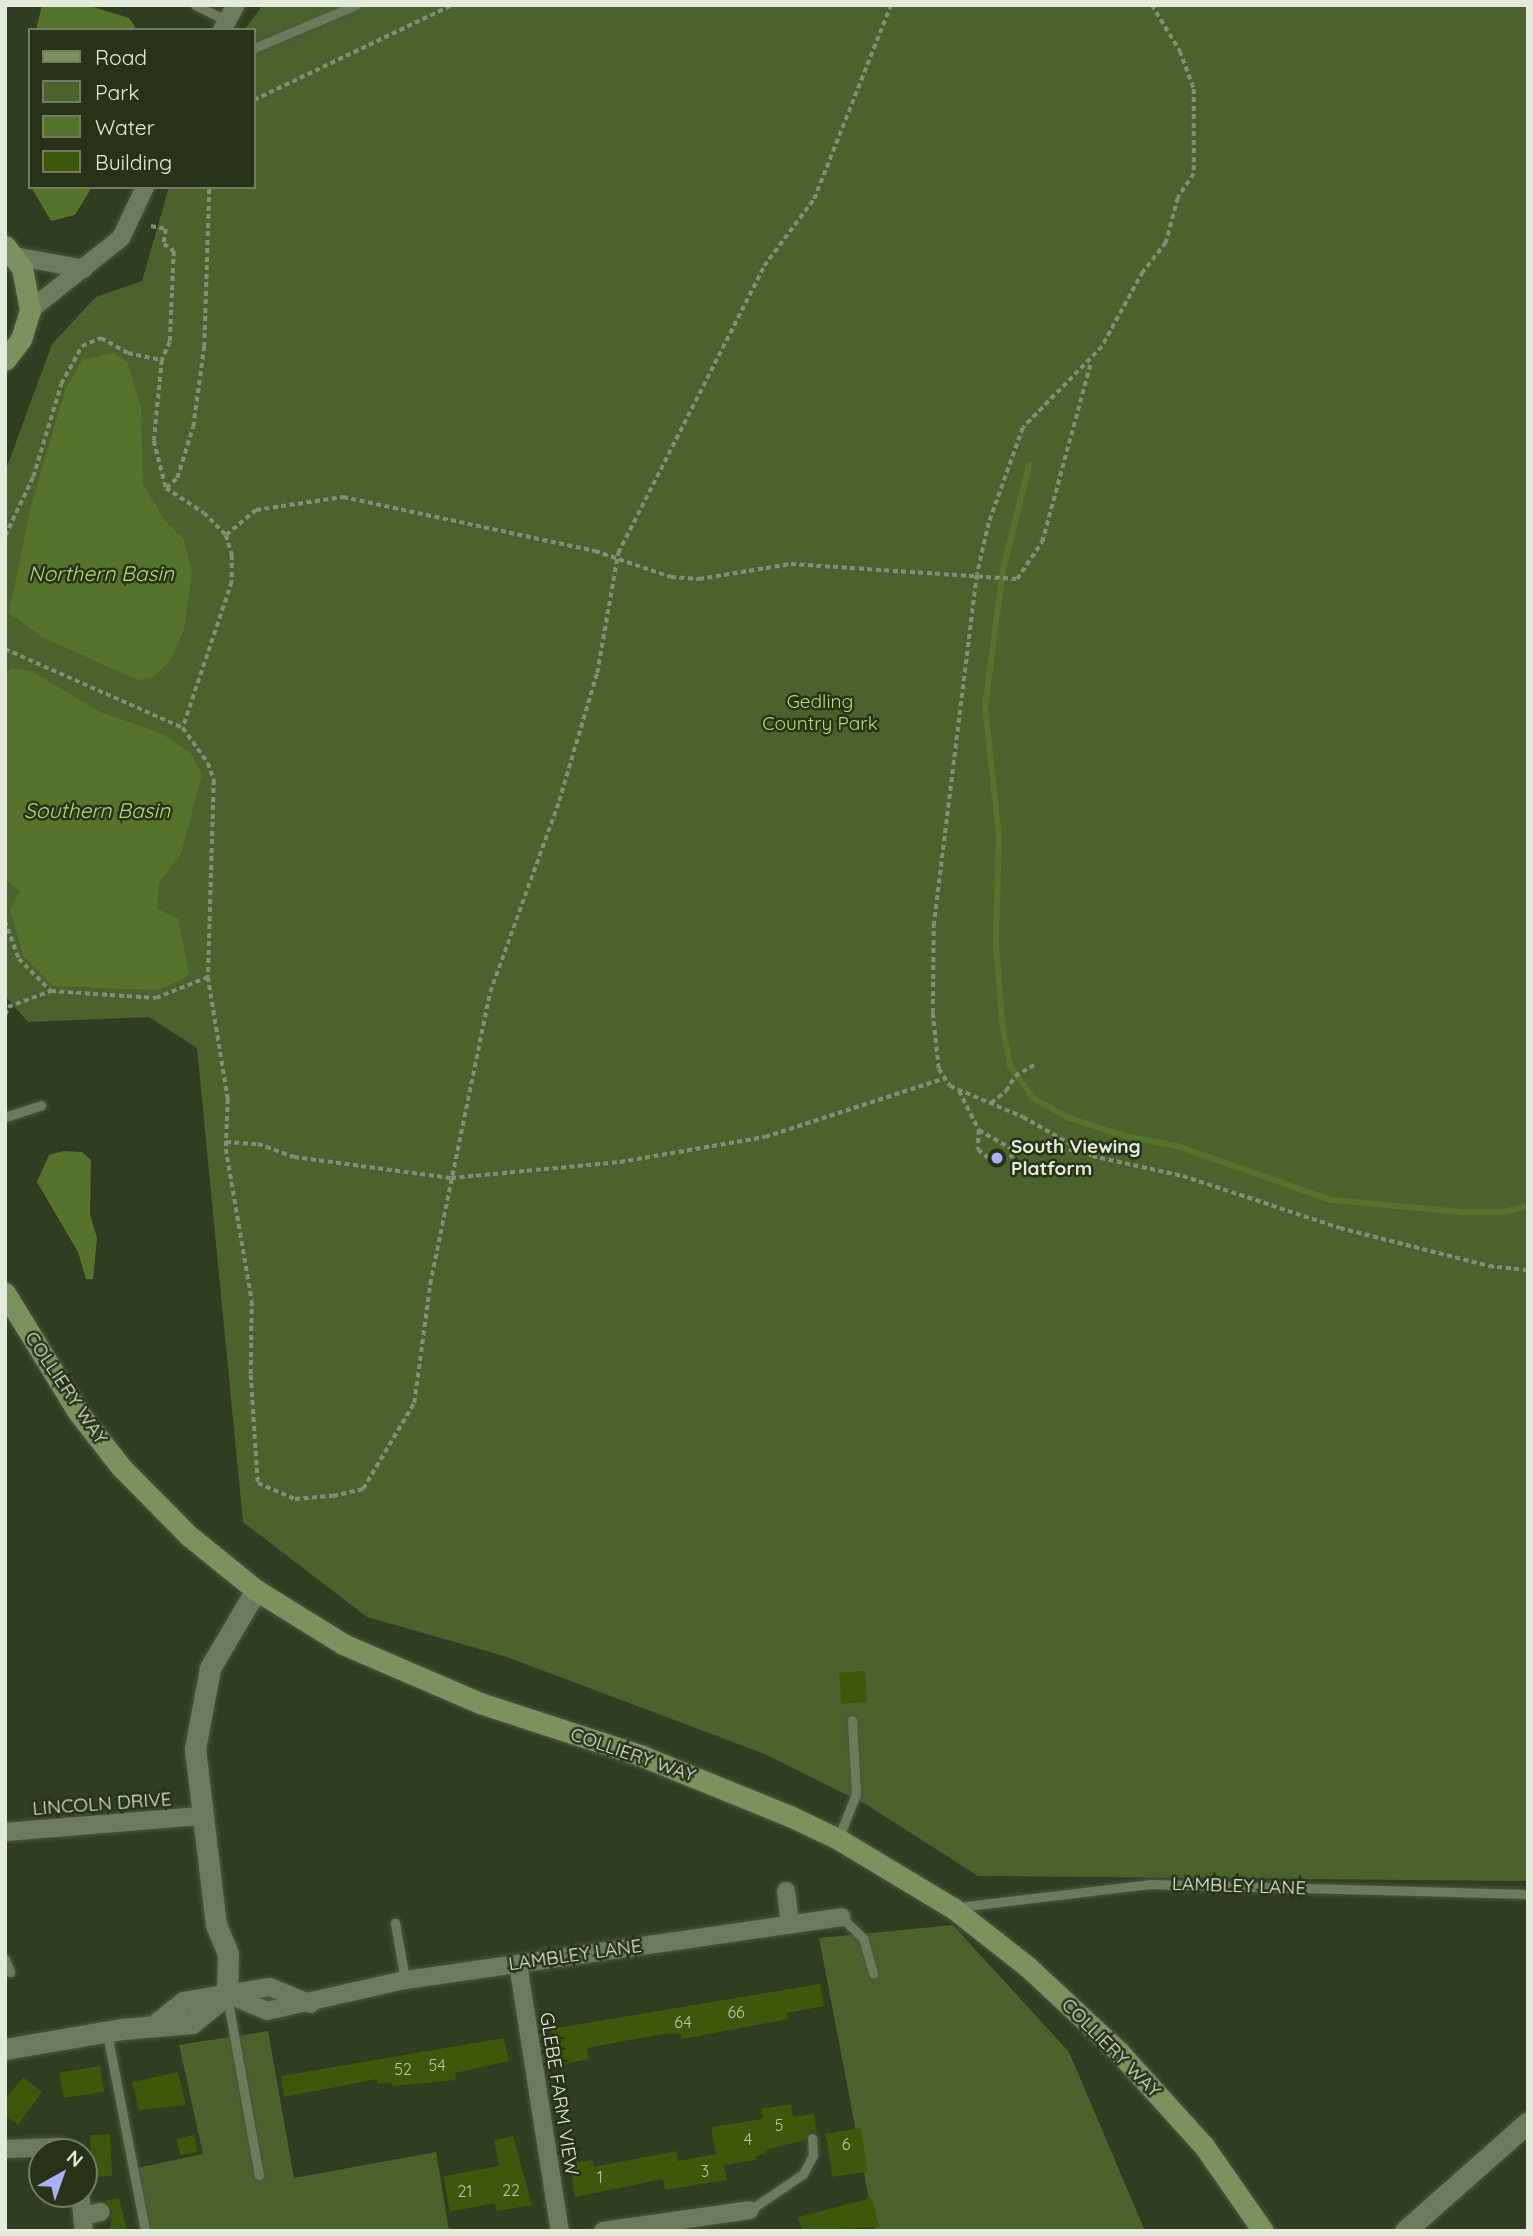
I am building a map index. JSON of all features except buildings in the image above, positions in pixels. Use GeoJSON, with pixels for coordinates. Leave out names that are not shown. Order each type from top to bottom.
{"type":"FeatureCollection","features":[{"type":"Feature","properties":{"kind":"main road"},"geometry":{"type":"LineString","coordinates":[[5,360],[21,340],[30,310],[27,283],[10,251]]}},
{"type":"Feature","properties":{"kind":"main road","name":"COLLIERY WAY"},"geometry":{"type":"LineString","coordinates":[[6,1297],[78,1412],[121,1467],[188,1535],[256,1590],[343,1644],[480,1703],[713,1782],[838,1839],[953,1908],[1028,1966],[1119,2052],[1205,2146],[1263,2231]]}},
{"type":"Feature","properties":{"kind":"street"},"geometry":{"type":"LineString","coordinates":[[30,310],[121,238],[144,189]]}},
{"type":"Feature","properties":{"kind":"street"},"geometry":{"type":"LineString","coordinates":[[10,251],[84,269]]}},
{"type":"Feature","properties":{"kind":"street"},"geometry":{"type":"LineString","coordinates":[[5,2049],[155,2025],[183,2002],[227,1994],[228,1954],[216,1925],[200,1816],[195,1749],[201,1700],[210,1668],[256,1590]]}},
{"type":"Feature","properties":{"kind":"street","name":"LINCOLN DRIVE"},"geometry":{"type":"LineString","coordinates":[[5,1832],[200,1816]]}},
{"type":"Feature","properties":{"kind":"street"},"geometry":{"type":"LineString","coordinates":[[786,1891],[790,1924]]}},
{"type":"Feature","properties":{"kind":"street","name":"LAMBLEY LANE"},"geometry":{"type":"LineString","coordinates":[[227,1994],[267,2011],[311,2004],[405,1980],[841,1917]]}},
{"type":"Feature","properties":{"kind":"street","name":"GLEBE FARM VIEW"},"geometry":{"type":"LineString","coordinates":[[518,1964],[560,2231]]}},
{"type":"Feature","properties":{"kind":"street"},"geometry":{"type":"LineString","coordinates":[[1405,2231],[1528,2122]]}},
{"type":"Feature","properties":{"kind":"street"},"geometry":{"type":"LineString","coordinates":[[5,2149],[28,2148]]}},
{"type":"Feature","properties":{"kind":"street"},"geometry":{"type":"LineString","coordinates":[[603,2231],[727,2222],[750,2210]]}},
{"type":"Feature","properties":{"kind":"street"},"geometry":{"type":"LineString","coordinates":[[84,2224],[101,2212]]}},
{"type":"Feature","properties":{"kind":"lane"},"geometry":{"type":"LineString","coordinates":[[195,5],[229,18]]}},
{"type":"Feature","properties":{"kind":"lane"},"geometry":{"type":"LineString","coordinates":[[256,47],[356,5]]}},
{"type":"Feature","properties":{"kind":"lane"},"geometry":{"type":"LineString","coordinates":[[5,1117],[41,1105]]}},
{"type":"Feature","properties":{"kind":"lane"},"geometry":{"type":"LineString","coordinates":[[838,1839],[856,1794],[852,1720]]}},
{"type":"Feature","properties":{"kind":"lane","name":"LAMBLEY LANE"},"geometry":{"type":"LineString","coordinates":[[953,1908],[1150,1884],[1528,1894]]}},
{"type":"Feature","properties":{"kind":"lane"},"geometry":{"type":"LineString","coordinates":[[841,1917],[863,1938],[873,1974]]}},
{"type":"Feature","properties":{"kind":"lane"},"geometry":{"type":"LineString","coordinates":[[395,1923],[405,1980]]}},
{"type":"Feature","properties":{"kind":"lane"},"geometry":{"type":"LineString","coordinates":[[5,1959],[10,1972]]}},
{"type":"Feature","properties":{"kind":"lane"},"geometry":{"type":"LineString","coordinates":[[227,1994],[259,2175]]}},
{"type":"Feature","properties":{"kind":"lane"},"geometry":{"type":"LineString","coordinates":[[107,2033],[145,2231]]}},
{"type":"Feature","properties":{"kind":"lane"},"geometry":{"type":"LineString","coordinates":[[750,2210],[803,2174],[813,2155],[812,2138]]}},
{"type":"Feature","properties":{"kind":"path"},"geometry":{"type":"LineString","coordinates":[[256,99],[452,5]]}},
{"type":"Feature","properties":{"kind":"path"},"geometry":{"type":"LineString","coordinates":[[5,649],[183,728],[208,763],[214,780],[208,977],[228,1099],[226,1143],[252,1301],[251,1375],[258,1483],[295,1499],[363,1489],[414,1403],[452,1178],[490,992],[559,801],[597,673],[617,560],[648,489],[764,266],[814,199],[891,5]]}},
{"type":"Feature","properties":{"kind":"path"},"geometry":{"type":"LineString","coordinates":[[226,535],[256,510],[343,497],[595,551],[671,577],[699,579],[792,564],[1017,579],[1042,542],[1078,397],[1092,358],[1143,272],[1166,243],[1178,198],[1194,174],[1194,89],[1180,51],[1152,5]]}},
{"type":"Feature","properties":{"kind":"path"},"geometry":{"type":"LineString","coordinates":[[166,488],[177,478],[194,427],[204,347],[209,189]]}},
{"type":"Feature","properties":{"kind":"path"},"geometry":{"type":"LineString","coordinates":[[151,226],[166,229],[164,244],[174,251],[170,342],[162,359],[154,441],[166,488],[187,505],[204,513],[226,535],[232,555],[232,582],[183,728]]}},
{"type":"Feature","properties":{"kind":"path"},"geometry":{"type":"LineString","coordinates":[[5,536],[33,477],[61,384],[82,346],[101,338],[128,353],[162,359]]}},
{"type":"Feature","properties":{"kind":"path"},"geometry":{"type":"LineString","coordinates":[[1080,1150],[991,1103],[958,1089],[939,1069],[933,1013],[934,923],[977,575],[1006,468],[1023,428],[1092,358]]}},
{"type":"Feature","properties":{"kind":"path"},"geometry":{"type":"LineString","coordinates":[[5,921],[19,959],[51,991]]}},
{"type":"Feature","properties":{"kind":"path"},"geometry":{"type":"LineString","coordinates":[[5,1015],[8,1007],[51,991],[156,998],[178,986],[208,977]]}},
{"type":"Feature","properties":{"kind":"path"},"geometry":{"type":"LineString","coordinates":[[991,1103],[1006,1091],[1015,1076],[1034,1065]]}},
{"type":"Feature","properties":{"kind":"path"},"geometry":{"type":"LineString","coordinates":[[226,1143],[258,1144],[294,1157],[452,1178],[620,1163],[765,1137],[945,1078]]}},
{"type":"Feature","properties":{"kind":"path"},"geometry":{"type":"LineString","coordinates":[[958,1089],[979,1130],[978,1150],[993,1161],[1013,1156],[1010,1148]]}},
{"type":"Feature","properties":{"kind":"path"},"geometry":{"type":"LineString","coordinates":[[979,1130],[1010,1148],[1080,1150],[1183,1176],[1340,1228],[1489,1266],[1528,1269]]}},
{"type":"Feature","properties":{"kind":"green space","name":"Gedling Country Park"},"geometry":{"type":"Polygon","coordinates":[[[263,5],[1528,5],[1528,1881],[978,1876],[867,1805],[767,1755],[504,1656],[367,1617],[243,1522],[197,1048],[149,1017],[28,1022],[5,996],[5,472],[52,344],[96,297],[142,281],[168,189],[256,189],[256,28],[246,28],[263,5]]]}},
{"type":"Feature","properties":{"kind":"green space"},"geometry":{"type":"Polygon","coordinates":[[[953,1925],[1069,2052],[1145,2231],[875,2231],[819,1938],[953,1925]]]}},
{"type":"Feature","properties":{"kind":"green space"},"geometry":{"type":"Polygon","coordinates":[[[268,2031],[294,2178],[436,2152],[449,2231],[149,2231],[137,2168],[203,2154],[179,2045],[268,2031]]]}},
{"type":"Feature","properties":{"kind":"water"},"geometry":{"type":"Polygon","coordinates":[[[42,5],[87,5],[129,18],[136,28],[36,28],[42,5]]]}},
{"type":"Feature","properties":{"kind":"water"},"geometry":{"type":"Polygon","coordinates":[[[32,189],[91,189],[75,215],[51,221],[32,189]]]}},
{"type":"Feature","properties":{"kind":"water","name":"Northern Basin"},"geometry":{"type":"Polygon","coordinates":[[[114,353],[128,364],[141,409],[143,484],[165,521],[184,540],[192,573],[184,629],[170,661],[153,677],[138,680],[42,637],[9,613],[30,510],[65,390],[82,360],[114,353]]]}},
{"type":"Feature","properties":{"kind":"water","name":"Southern Basin"},"geometry":{"type":"Polygon","coordinates":[[[12,668],[33,672],[100,712],[161,733],[191,753],[202,774],[181,854],[159,883],[157,908],[178,919],[189,973],[182,980],[157,990],[53,986],[23,956],[10,909],[20,891],[5,880],[5,673],[12,668]]]}},
{"type":"Feature","properties":{"kind":"water"},"geometry":{"type":"Polygon","coordinates":[[[64,1151],[82,1152],[91,1160],[90,1214],[97,1238],[93,1279],[86,1279],[78,1252],[37,1182],[49,1155],[64,1151]]]}},
{"type":"Feature","properties":{"kind":"waterway"},"geometry":{"type":"LineString","coordinates":[[1029,465],[1003,570],[985,707],[999,835],[996,942],[1002,1022],[1010,1066],[1033,1098],[1069,1118],[1125,1136],[1177,1146],[1331,1200],[1464,1212],[1503,1212],[1528,1206]]}},
{"type":"Feature","properties":{"kind":"place","name":"South Viewing Platform"},"geometry":{"type":"Point","coordinates":[997,1158]}}]}
